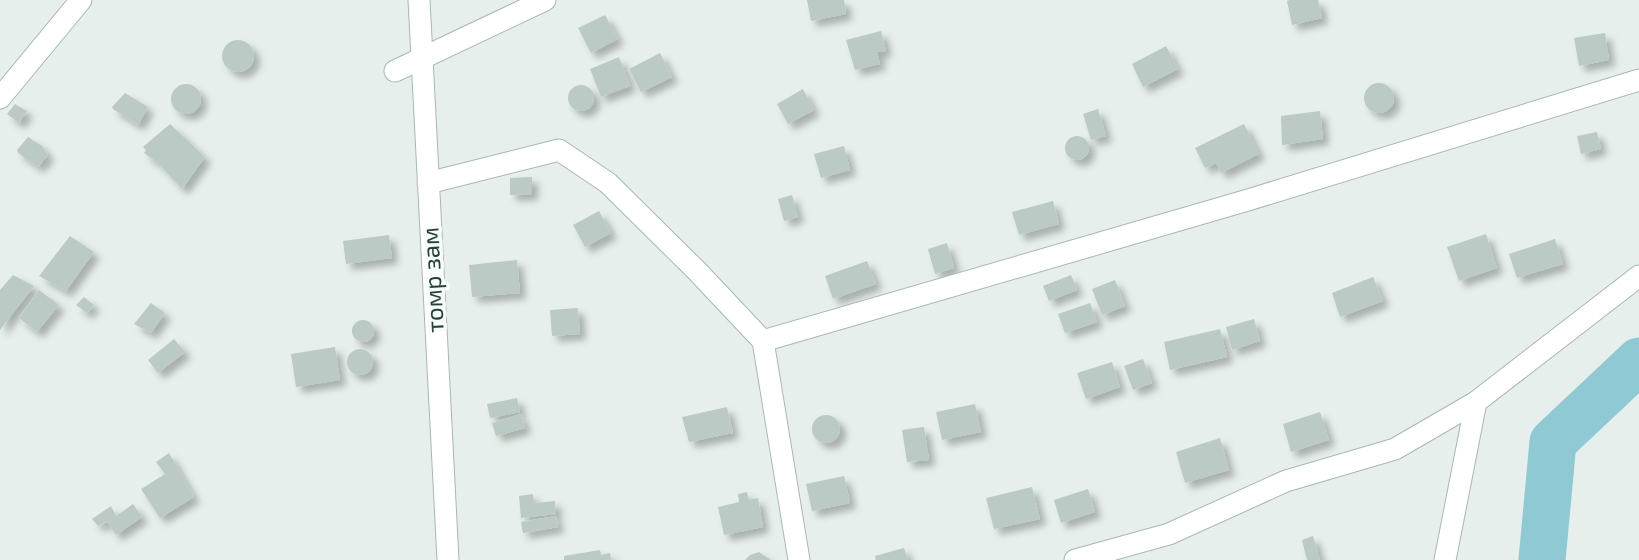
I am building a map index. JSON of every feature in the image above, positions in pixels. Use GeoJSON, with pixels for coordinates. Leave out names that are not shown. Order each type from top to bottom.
{"type":"FeatureCollection","features":[{"type":"Feature","properties":{"kind":"street"},"geometry":{"type":"LineString","coordinates":[[0,98],[80,0]]}},
{"type":"Feature","properties":{"kind":"street","name":"томр зам"},"geometry":{"type":"LineString","coordinates":[[419,0],[448,560]]}},
{"type":"Feature","properties":{"kind":"street"},"geometry":{"type":"LineString","coordinates":[[395,71],[545,0]]}},
{"type":"Feature","properties":{"kind":"street"},"geometry":{"type":"LineString","coordinates":[[763,341],[1248,200],[1639,80]]}},
{"type":"Feature","properties":{"kind":"street"},"geometry":{"type":"LineString","coordinates":[[428,183],[559,150],[608,183],[696,271],[763,341],[799,560]]}},
{"type":"Feature","properties":{"kind":"street"},"geometry":{"type":"LineString","coordinates":[[1075,560],[1168,534],[1286,481],[1395,449],[1476,402],[1639,276]]}},
{"type":"Feature","properties":{"kind":"street"},"geometry":{"type":"LineString","coordinates":[[1445,560],[1476,402]]}},
{"type":"Feature","properties":{"kind":"building"},"geometry":{"type":"Polygon","coordinates":[[[807,0],[844,0],[846,14],[811,21],[807,0]]]}},
{"type":"Feature","properties":{"kind":"building"},"geometry":{"type":"Polygon","coordinates":[[[1318,0],[1322,18],[1292,25],[1287,1],[1318,0]]]}},
{"type":"Feature","properties":{"kind":"building"},"geometry":{"type":"Polygon","coordinates":[[[605,15],[618,39],[591,53],[578,28],[605,15]]]}},
{"type":"Feature","properties":{"kind":"building"},"geometry":{"type":"Polygon","coordinates":[[[881,31],[886,51],[877,52],[880,64],[855,70],[846,40],[881,31]]]}},
{"type":"Feature","properties":{"kind":"building"},"geometry":{"type":"Polygon","coordinates":[[[1605,33],[1609,60],[1579,66],[1574,38],[1605,33]]]}},
{"type":"Feature","properties":{"kind":"building"},"geometry":{"type":"Polygon","coordinates":[[[238,40],[249,45],[254,56],[249,67],[238,72],[227,67],[222,56],[227,45],[238,40]]]}},
{"type":"Feature","properties":{"kind":"building"},"geometry":{"type":"Polygon","coordinates":[[[1166,46],[1178,69],[1143,87],[1132,64],[1166,46]]]}},
{"type":"Feature","properties":{"kind":"building"},"geometry":{"type":"Polygon","coordinates":[[[660,53],[672,77],[641,92],[629,69],[660,53]]]}},
{"type":"Feature","properties":{"kind":"building"},"geometry":{"type":"Polygon","coordinates":[[[619,57],[630,86],[601,97],[590,69],[619,57]]]}},
{"type":"Feature","properties":{"kind":"building"},"geometry":{"type":"Polygon","coordinates":[[[1379,83],[1385,84],[1393,92],[1393,104],[1385,112],[1379,113],[1373,112],[1365,104],[1364,98],[1365,92],[1373,84],[1379,83]]]}},
{"type":"Feature","properties":{"kind":"building"},"geometry":{"type":"Polygon","coordinates":[[[186,84],[196,89],[201,99],[196,109],[186,114],[176,109],[171,99],[176,89],[186,84]]]}},
{"type":"Feature","properties":{"kind":"building"},"geometry":{"type":"Polygon","coordinates":[[[581,85],[591,88],[594,98],[591,108],[581,111],[571,108],[568,98],[571,88],[581,85]]]}},
{"type":"Feature","properties":{"kind":"building"},"geometry":{"type":"Polygon","coordinates":[[[803,89],[814,110],[788,124],[777,104],[803,89]]]}},
{"type":"Feature","properties":{"kind":"building"},"geometry":{"type":"Polygon","coordinates":[[[125,93],[148,107],[138,125],[112,107],[125,93]]]}},
{"type":"Feature","properties":{"kind":"building"},"geometry":{"type":"Polygon","coordinates":[[[15,104],[27,111],[19,123],[7,114],[15,104]]]}},
{"type":"Feature","properties":{"kind":"building"},"geometry":{"type":"Polygon","coordinates":[[[1098,109],[1106,136],[1091,140],[1083,114],[1098,109]]]}},
{"type":"Feature","properties":{"kind":"building"},"geometry":{"type":"Polygon","coordinates":[[[1320,111],[1323,139],[1282,145],[1281,116],[1320,111]]]}},
{"type":"Feature","properties":{"kind":"building"},"geometry":{"type":"Polygon","coordinates":[[[170,124],[205,157],[182,189],[159,164],[144,153],[146,150],[143,147],[170,124]]]}},
{"type":"Feature","properties":{"kind":"building"},"geometry":{"type":"Polygon","coordinates":[[[1244,124],[1259,154],[1221,173],[1216,163],[1205,168],[1195,148],[1244,124]]]}},
{"type":"Feature","properties":{"kind":"building"},"geometry":{"type":"Polygon","coordinates":[[[1597,132],[1601,149],[1581,154],[1577,136],[1597,132]]]}},
{"type":"Feature","properties":{"kind":"building"},"geometry":{"type":"Polygon","coordinates":[[[1077,136],[1088,143],[1089,148],[1082,159],[1077,160],[1066,153],[1065,148],[1072,137],[1077,136]]]}},
{"type":"Feature","properties":{"kind":"building"},"geometry":{"type":"Polygon","coordinates":[[[28,137],[42,146],[48,155],[38,167],[17,150],[28,137]]]}},
{"type":"Feature","properties":{"kind":"building"},"geometry":{"type":"Polygon","coordinates":[[[844,146],[850,170],[821,178],[814,154],[844,146]]]}},
{"type":"Feature","properties":{"kind":"building"},"geometry":{"type":"Polygon","coordinates":[[[532,177],[532,194],[510,195],[510,178],[532,177]]]}},
{"type":"Feature","properties":{"kind":"building"},"geometry":{"type":"Polygon","coordinates":[[[792,195],[798,217],[784,221],[778,199],[792,195]]]}},
{"type":"Feature","properties":{"kind":"building"},"geometry":{"type":"Polygon","coordinates":[[[1053,201],[1059,224],[1019,235],[1012,212],[1053,201]]]}},
{"type":"Feature","properties":{"kind":"building"},"geometry":{"type":"Polygon","coordinates":[[[599,211],[611,233],[585,247],[573,225],[599,211]]]}},
{"type":"Feature","properties":{"kind":"building"},"geometry":{"type":"Polygon","coordinates":[[[1486,234],[1497,268],[1459,281],[1447,247],[1486,234]]]}},
{"type":"Feature","properties":{"kind":"building"},"geometry":{"type":"Polygon","coordinates":[[[389,235],[392,258],[346,264],[343,241],[389,235]]]}},
{"type":"Feature","properties":{"kind":"building"},"geometry":{"type":"Polygon","coordinates":[[[70,236],[94,252],[66,291],[39,276],[70,236]]]}},
{"type":"Feature","properties":{"kind":"building"},"geometry":{"type":"Polygon","coordinates":[[[1555,239],[1563,264],[1517,278],[1509,254],[1555,239]]]}},
{"type":"Feature","properties":{"kind":"building"},"geometry":{"type":"Polygon","coordinates":[[[947,243],[954,268],[935,274],[928,249],[947,243]]]}},
{"type":"Feature","properties":{"kind":"building"},"geometry":{"type":"Polygon","coordinates":[[[517,260],[520,293],[472,297],[469,265],[517,260]]]}},
{"type":"Feature","properties":{"kind":"building"},"geometry":{"type":"Polygon","coordinates":[[[867,261],[876,284],[833,299],[825,276],[867,261]]]}},
{"type":"Feature","properties":{"kind":"building"},"geometry":{"type":"Polygon","coordinates":[[[13,275],[34,286],[0,330],[0,290],[13,275]]]}},
{"type":"Feature","properties":{"kind":"building"},"geometry":{"type":"Polygon","coordinates":[[[1071,275],[1077,290],[1049,301],[1043,286],[1071,275]]]}},
{"type":"Feature","properties":{"kind":"building"},"geometry":{"type":"Polygon","coordinates":[[[1373,277],[1383,301],[1340,317],[1332,293],[1373,277]]]}},
{"type":"Feature","properties":{"kind":"building"},"geometry":{"type":"Polygon","coordinates":[[[1115,280],[1125,306],[1102,315],[1092,289],[1115,280]]]}},
{"type":"Feature","properties":{"kind":"building"},"geometry":{"type":"Polygon","coordinates":[[[39,290],[59,305],[37,332],[19,318],[39,290]]]}},
{"type":"Feature","properties":{"kind":"building"},"geometry":{"type":"Polygon","coordinates":[[[84,297],[94,305],[87,313],[76,305],[84,297]]]}},
{"type":"Feature","properties":{"kind":"building"},"geometry":{"type":"Polygon","coordinates":[[[151,303],[165,313],[151,333],[134,324],[151,303]]]}},
{"type":"Feature","properties":{"kind":"building"},"geometry":{"type":"Polygon","coordinates":[[[1090,303],[1097,322],[1065,333],[1058,314],[1090,303]]]}},
{"type":"Feature","properties":{"kind":"building"},"geometry":{"type":"Polygon","coordinates":[[[578,308],[580,334],[552,336],[550,310],[578,308]]]}},
{"type":"Feature","properties":{"kind":"building"},"geometry":{"type":"Polygon","coordinates":[[[1254,319],[1260,341],[1232,350],[1226,327],[1254,319]]]}},
{"type":"Feature","properties":{"kind":"building"},"geometry":{"type":"Polygon","coordinates":[[[363,320],[371,323],[374,331],[371,339],[363,342],[355,339],[352,331],[355,323],[363,320]]]}},
{"type":"Feature","properties":{"kind":"building"},"geometry":{"type":"Polygon","coordinates":[[[1220,329],[1227,357],[1170,370],[1164,342],[1220,329]]]}},
{"type":"Feature","properties":{"kind":"building"},"geometry":{"type":"Polygon","coordinates":[[[174,339],[185,352],[158,373],[148,360],[174,339]]]}},
{"type":"Feature","properties":{"kind":"building"},"geometry":{"type":"Polygon","coordinates":[[[335,347],[340,380],[296,387],[291,354],[335,347]]]}},
{"type":"Feature","properties":{"kind":"building"},"geometry":{"type":"Polygon","coordinates":[[[360,349],[370,352],[373,362],[370,372],[360,375],[350,372],[347,362],[350,352],[360,349]]]}},
{"type":"Feature","properties":{"kind":"building"},"geometry":{"type":"Polygon","coordinates":[[[1143,359],[1152,383],[1133,390],[1124,366],[1143,359]]]}},
{"type":"Feature","properties":{"kind":"building"},"geometry":{"type":"Polygon","coordinates":[[[1112,362],[1120,387],[1086,399],[1077,373],[1112,362]]]}},
{"type":"Feature","properties":{"kind":"building"},"geometry":{"type":"Polygon","coordinates":[[[517,398],[520,412],[490,418],[487,404],[517,398]]]}},
{"type":"Feature","properties":{"kind":"building"},"geometry":{"type":"Polygon","coordinates":[[[975,404],[981,432],[942,440],[936,412],[975,404]]]}},
{"type":"Feature","properties":{"kind":"building"},"geometry":{"type":"Polygon","coordinates":[[[727,407],[733,433],[689,442],[682,417],[727,407]]]}},
{"type":"Feature","properties":{"kind":"building"},"geometry":{"type":"Polygon","coordinates":[[[1320,412],[1329,440],[1291,452],[1283,424],[1320,412]]]}},
{"type":"Feature","properties":{"kind":"building"},"geometry":{"type":"Polygon","coordinates":[[[521,414],[525,428],[496,436],[492,423],[521,414]]]}},
{"type":"Feature","properties":{"kind":"building"},"geometry":{"type":"Polygon","coordinates":[[[826,415],[836,419],[840,429],[836,439],[826,443],[816,439],[812,429],[816,419],[826,415]]]}},
{"type":"Feature","properties":{"kind":"building"},"geometry":{"type":"Polygon","coordinates":[[[924,427],[929,460],[907,462],[902,430],[924,427]]]}},
{"type":"Feature","properties":{"kind":"building"},"geometry":{"type":"Polygon","coordinates":[[[1220,438],[1229,470],[1185,483],[1176,452],[1220,438]]]}},
{"type":"Feature","properties":{"kind":"building"},"geometry":{"type":"Polygon","coordinates":[[[169,453],[194,497],[160,518],[141,489],[165,474],[156,462],[169,453]]]}},
{"type":"Feature","properties":{"kind":"building"},"geometry":{"type":"Polygon","coordinates":[[[844,476],[850,503],[812,511],[806,484],[844,476]]]}},
{"type":"Feature","properties":{"kind":"building"},"geometry":{"type":"Polygon","coordinates":[[[1032,487],[1040,519],[994,529],[986,498],[1032,487]]]}},
{"type":"Feature","properties":{"kind":"building"},"geometry":{"type":"Polygon","coordinates":[[[1088,489],[1095,512],[1061,523],[1054,500],[1088,489]]]}},
{"type":"Feature","properties":{"kind":"building"},"geometry":{"type":"Polygon","coordinates":[[[747,492],[749,500],[758,498],[763,527],[724,535],[718,507],[739,502],[738,494],[747,492]]]}},
{"type":"Feature","properties":{"kind":"building"},"geometry":{"type":"Polygon","coordinates":[[[533,494],[534,503],[555,501],[556,514],[521,518],[519,496],[533,494]]]}},
{"type":"Feature","properties":{"kind":"building"},"geometry":{"type":"Polygon","coordinates":[[[133,504],[142,517],[116,535],[107,521],[98,526],[92,519],[111,506],[116,516],[133,504]]]}},
{"type":"Feature","properties":{"kind":"building"},"geometry":{"type":"Polygon","coordinates":[[[556,516],[558,527],[523,533],[521,522],[556,516]]]}},
{"type":"Feature","properties":{"kind":"building"},"geometry":{"type":"Polygon","coordinates":[[[1313,536],[1320,560],[1307,560],[1302,540],[1313,536]]]}},
{"type":"Feature","properties":{"kind":"building"},"geometry":{"type":"Polygon","coordinates":[[[904,548],[908,560],[876,560],[875,556],[904,548]]]}},
{"type":"Feature","properties":{"kind":"building"},"geometry":{"type":"Polygon","coordinates":[[[600,550],[601,555],[610,553],[611,560],[564,560],[564,556],[600,550]]]}},
{"type":"Feature","properties":{"kind":"building"},"geometry":{"type":"Polygon","coordinates":[[[759,552],[771,560],[745,560],[750,555],[759,552]]]}},
{"type":"Feature","properties":{"kind":"waterway"},"geometry":{"type":"LineString","coordinates":[[1542,560],[1553,442],[1639,361]]}}]}
